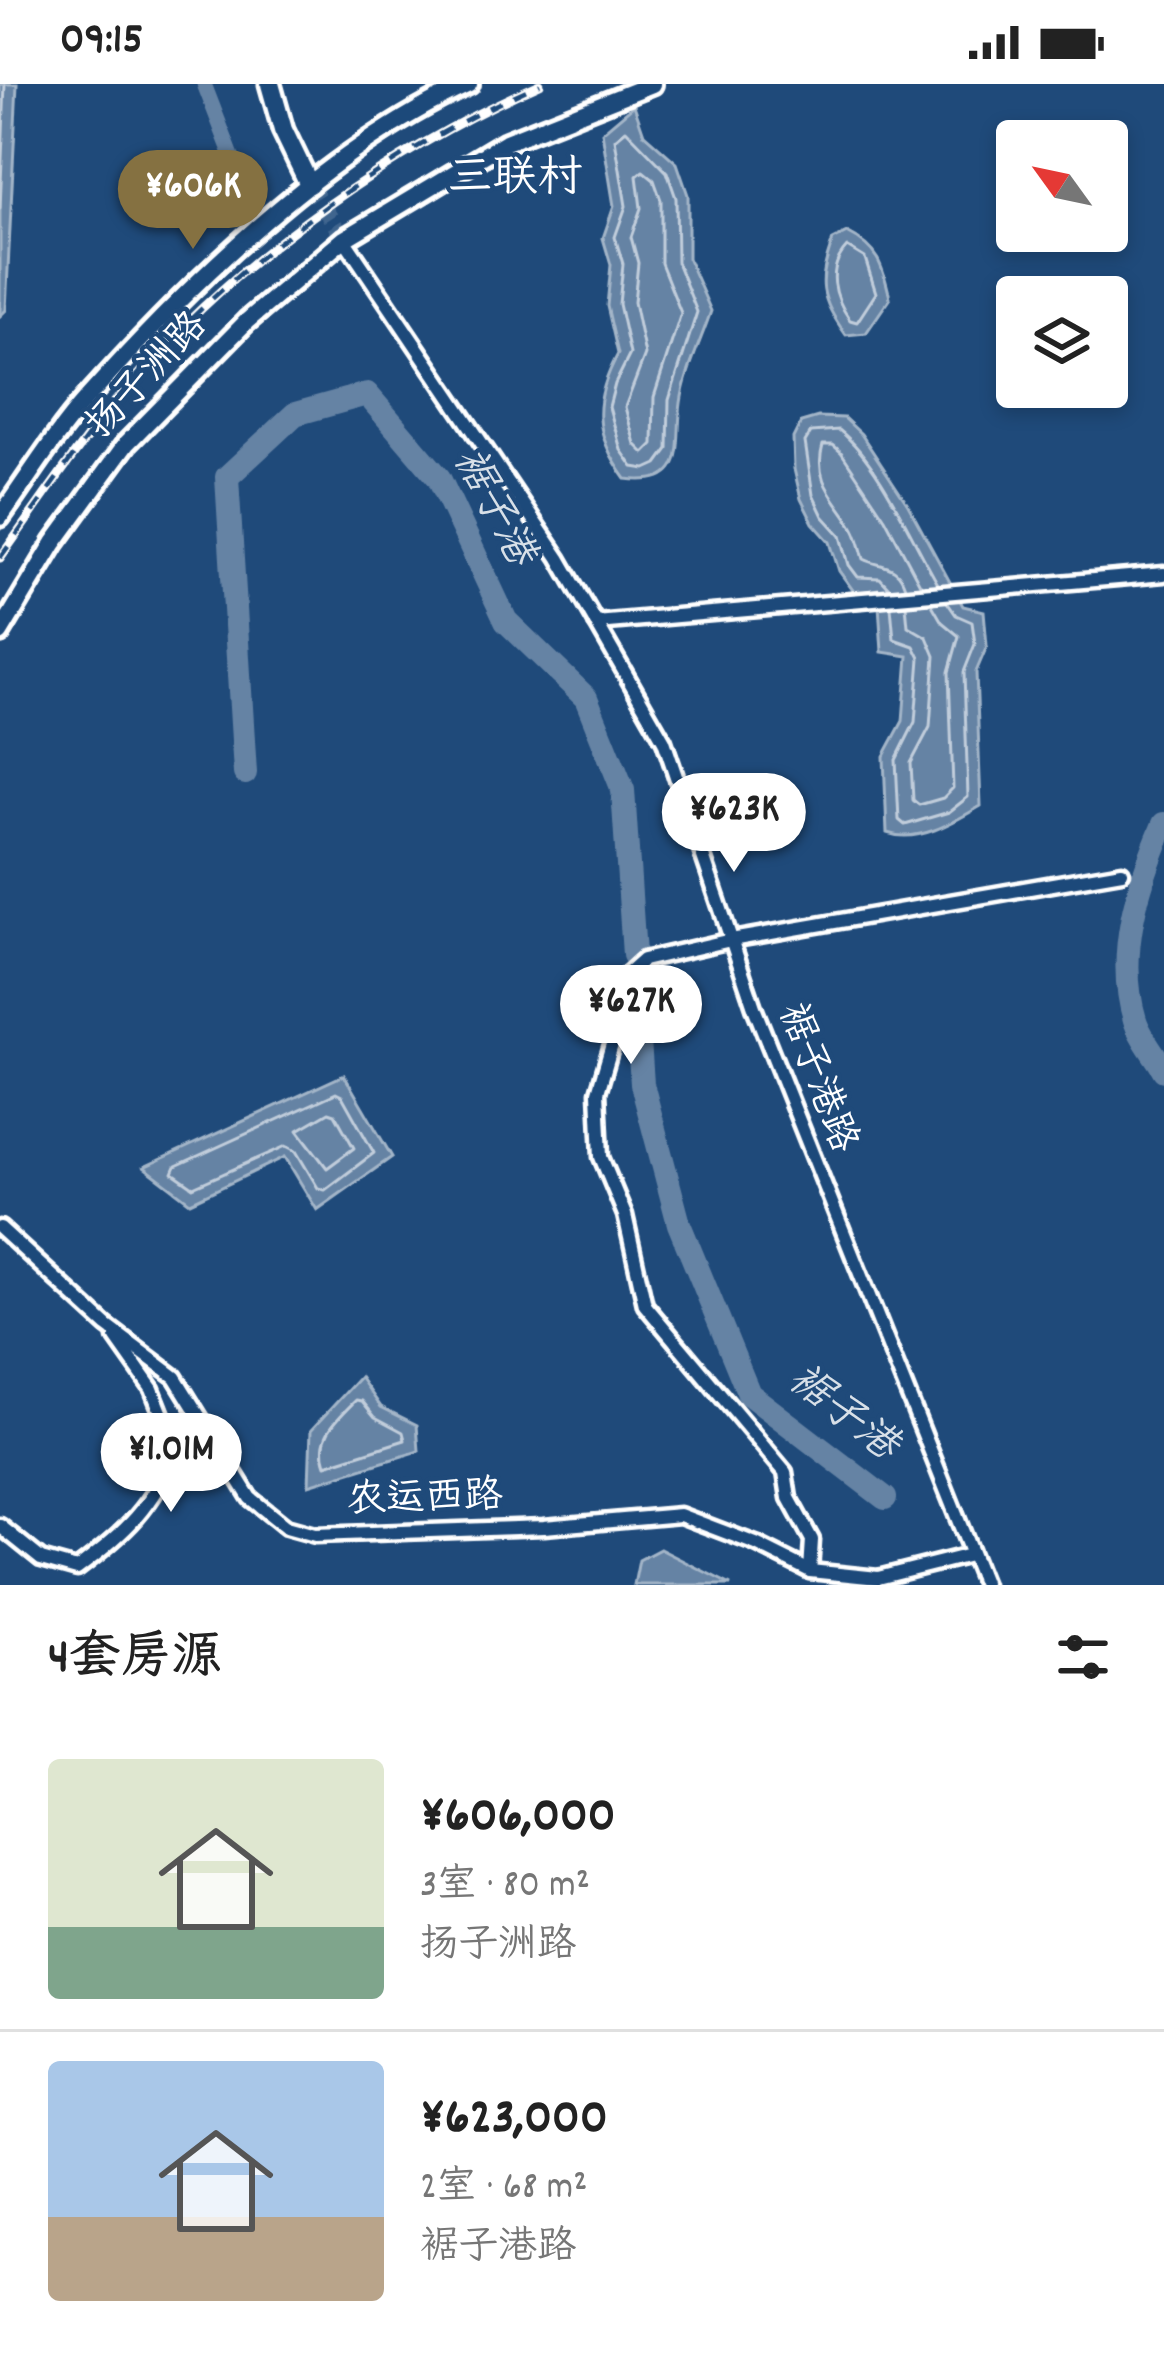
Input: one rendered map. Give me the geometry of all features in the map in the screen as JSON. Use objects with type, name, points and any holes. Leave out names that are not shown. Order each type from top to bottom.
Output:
[{"type":"main road","points":[[270,84],[283,130],[309,184]]},
{"type":"main road","name":"扬子洲路","points":[[0,517],[84,401],[193,287],[309,184],[430,101],[469,84]]},
{"type":"main road","name":"扬子洲路","points":[[0,632],[54,543],[126,444],[247,321],[344,239],[506,142],[652,84]]},
{"type":"street","name":"裾子港路","points":[[344,239],[559,558],[664,741],[763,1031],[984,1585]]},
{"type":"street","points":[[596,623],[1164,574]]},
{"type":"street","points":[[810,1571],[812,1540],[789,1498],[785,1472],[645,1305],[625,1215],[601,1157],[598,1092],[621,1014],[623,978],[643,960],[731,940],[1122,872]]},
{"type":"street","name":"农运西路","points":[[0,1228],[107,1326],[175,1377],[250,1498],[286,1527],[315,1535],[544,1527],[680,1515],[810,1571],[878,1578],[970,1555]]},
{"type":"street","points":[[77,1569],[124,1533],[159,1491],[176,1450],[152,1389],[107,1326]]},
{"type":"street","points":[[0,1526],[40,1559],[77,1569]]},
{"type":"street","points":[[77,1569],[84,1585]]},
{"type":"water","points":[[0,84],[17,84],[6,310],[0,316]]},
{"type":"water","points":[[634,105],[644,134],[677,163],[688,195],[688,259],[711,311],[683,392],[675,460],[670,470],[646,480],[626,479],[607,447],[600,418],[604,387],[618,354],[607,306],[611,265],[603,238],[614,206],[602,132]]},
{"type":"water","points":[[847,233],[878,259],[890,298],[866,333],[846,335],[826,300],[823,279],[833,240]]},
{"type":"water","points":[[844,418],[861,434],[908,505],[963,606],[984,611],[987,646],[976,672],[981,806],[923,834],[887,833],[884,756],[903,721],[908,656],[882,652],[878,589],[855,593],[839,571],[830,542],[801,499],[793,438],[801,422]]},
{"type":"water","points":[[344,1075],[392,1157],[317,1210],[285,1157],[190,1202],[144,1167]]},
{"type":"water","points":[[360,1377],[381,1407],[417,1425],[419,1451],[309,1485],[311,1430]]},
{"type":"water","points":[[660,1549],[731,1585],[634,1585],[639,1560]]},
{"type":"waterway","points":[[204,84],[237,169]]},
{"type":"waterway","name":"裾子港","points":[[245,773],[227,477],[295,414],[367,394],[439,478],[506,621],[586,698],[623,790],[634,955]]},
{"type":"waterway","points":[[1164,824],[1138,895],[1127,970],[1137,1026],[1164,1070]]},
{"type":"waterway","name":"裾子港","points":[[635,981],[642,1084],[679,1224],[749,1394],[885,1498]]},
{"type":"tunnel","points":[[309,184],[344,239]]},
{"type":"railway","points":[[0,558],[124,391],[229,284],[379,171],[486,109],[540,84]]},
{"type":"district","name":"三联村","points":[[515,181]]}]
